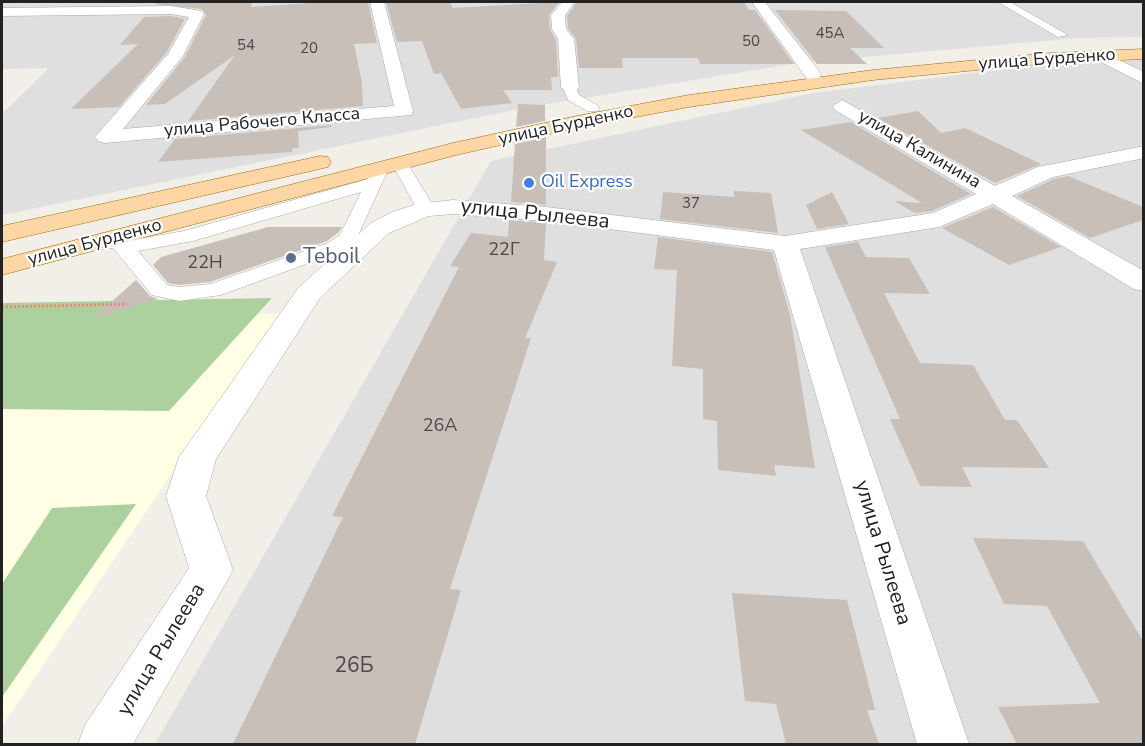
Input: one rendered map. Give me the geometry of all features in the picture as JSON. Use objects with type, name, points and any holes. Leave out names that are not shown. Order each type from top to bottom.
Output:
[{"type":"main road","name":"улица Бурденко","points":[[2,234],[257,176],[592,108],[813,75],[1029,52],[1143,47]]},
{"type":"main road","name":"улица Бурденко","points":[[2,267],[566,125],[689,101],[873,75],[1143,54]]},
{"type":"street","name":"улица Рабочего Класса","points":[[2,12],[171,10],[197,14],[175,56],[105,137],[404,111],[376,2]]},
{"type":"street","points":[[568,2],[558,15],[559,29],[566,39],[570,88]]},
{"type":"street","points":[[759,2],[813,75]]},
{"type":"street","points":[[1101,56],[1143,79]]},
{"type":"street","name":"улица Калинина","points":[[842,106],[1143,283]]},
{"type":"street","points":[[786,244],[939,220],[1046,172],[1143,152]]},
{"type":"street","points":[[1118,156],[1143,167]]},
{"type":"street","name":"улица Рылеева","points":[[104,744],[211,570],[186,496],[198,457],[309,293],[380,228],[400,217],[426,209],[453,207],[546,214],[786,244],[943,744]]},
{"type":"lane","points":[[1003,2],[1062,35]]},
{"type":"lane","points":[[570,88],[573,97],[592,108]]},
{"type":"lane","points":[[386,171],[426,209]]},
{"type":"lane","points":[[118,241],[160,290],[180,294],[213,290],[335,247],[348,238],[386,171]]},
{"type":"lane","points":[[71,248],[118,241],[131,246],[186,237],[386,171]]},
{"type":"shaded area","points":[[2,2],[1143,2],[1143,37],[1077,38],[798,63],[529,107],[2,215],[2,114],[49,68],[2,69]]},
{"type":"shaded area","points":[[1143,59],[1143,744],[155,744],[491,161],[813,93],[1022,67]]},
{"type":"shaded area","points":[[279,314],[2,726],[2,317]]},
{"type":"green space","points":[[272,298],[169,411],[2,409],[2,303]]},
{"type":"green space","points":[[136,504],[2,697],[2,584],[52,508]]},
{"type":"building","points":[[157,2],[252,2],[251,7],[324,2],[368,2],[377,43],[354,44],[362,83],[363,106],[188,121],[235,55],[165,104],[146,105],[185,57],[206,15],[202,9],[155,4]]},
{"type":"building","points":[[386,2],[450,2],[453,8],[559,2],[549,15],[550,29],[556,40],[558,77],[551,77],[552,90],[503,90],[512,103],[461,109],[441,73],[434,74],[422,41],[397,42]]},
{"type":"building","points":[[577,2],[744,2],[749,10],[755,10],[794,64],[700,64],[698,58],[622,58],[623,68],[579,68],[576,39],[568,28],[567,16]]},
{"type":"building","points":[[775,10],[846,11],[884,48],[850,48],[867,64],[817,64]]},
{"type":"building","points":[[171,16],[185,19],[166,53],[119,107],[71,109],[138,44],[120,45],[144,17]]},
{"type":"building","points":[[518,104],[545,105],[545,121],[516,127]]},
{"type":"building","points":[[918,111],[941,133],[965,128],[1041,164],[995,183],[878,118]]},
{"type":"building","points":[[851,122],[971,194],[932,211],[915,213],[894,201],[922,203],[801,130]]},
{"type":"building","points":[[332,125],[298,131],[299,148],[293,148],[292,152],[158,162],[175,139]]},
{"type":"building","points":[[546,137],[546,205],[511,202],[515,144]]},
{"type":"building","points":[[1068,176],[1143,207],[1143,220],[1090,238],[1017,196],[1054,179]]},
{"type":"building","points":[[734,191],[771,193],[778,233],[660,219],[663,192],[734,197]]},
{"type":"building","points":[[832,192],[849,224],[817,229],[806,205]]},
{"type":"building","points":[[993,207],[1061,247],[1009,265],[942,228]]},
{"type":"building","points":[[509,220],[546,223],[544,260],[557,262],[525,338],[531,338],[450,589],[461,590],[415,744],[233,744],[343,517],[332,516],[459,267],[450,266],[471,233],[508,237]]},
{"type":"building","points":[[268,227],[342,227],[327,241],[210,282],[179,285],[168,283],[153,265],[161,257]]},
{"type":"building","points":[[658,237],[772,252],[790,315],[815,468],[774,465],[776,476],[718,470],[717,421],[703,419],[703,369],[672,366],[677,270],[654,269]]},
{"type":"building","points":[[858,242],[866,257],[909,258],[930,294],[884,293],[920,363],[973,365],[1005,420],[1017,420],[1049,468],[962,467],[972,487],[920,486],[890,419],[900,419],[825,247]]},
{"type":"building","points":[[136,280],[150,296],[158,299],[93,318]]},
{"type":"building","points":[[973,538],[1083,541],[1143,641],[1143,744],[1017,744],[998,707],[1100,703],[1047,606],[1004,604]]},
{"type":"building","points":[[732,593],[847,600],[875,710],[867,710],[879,744],[786,744],[776,704],[745,701]]},
{"type":"place","name":"Oil Express","points":[[529,183]]},
{"type":"place","name":"Teboil","points":[[291,258]]}]
